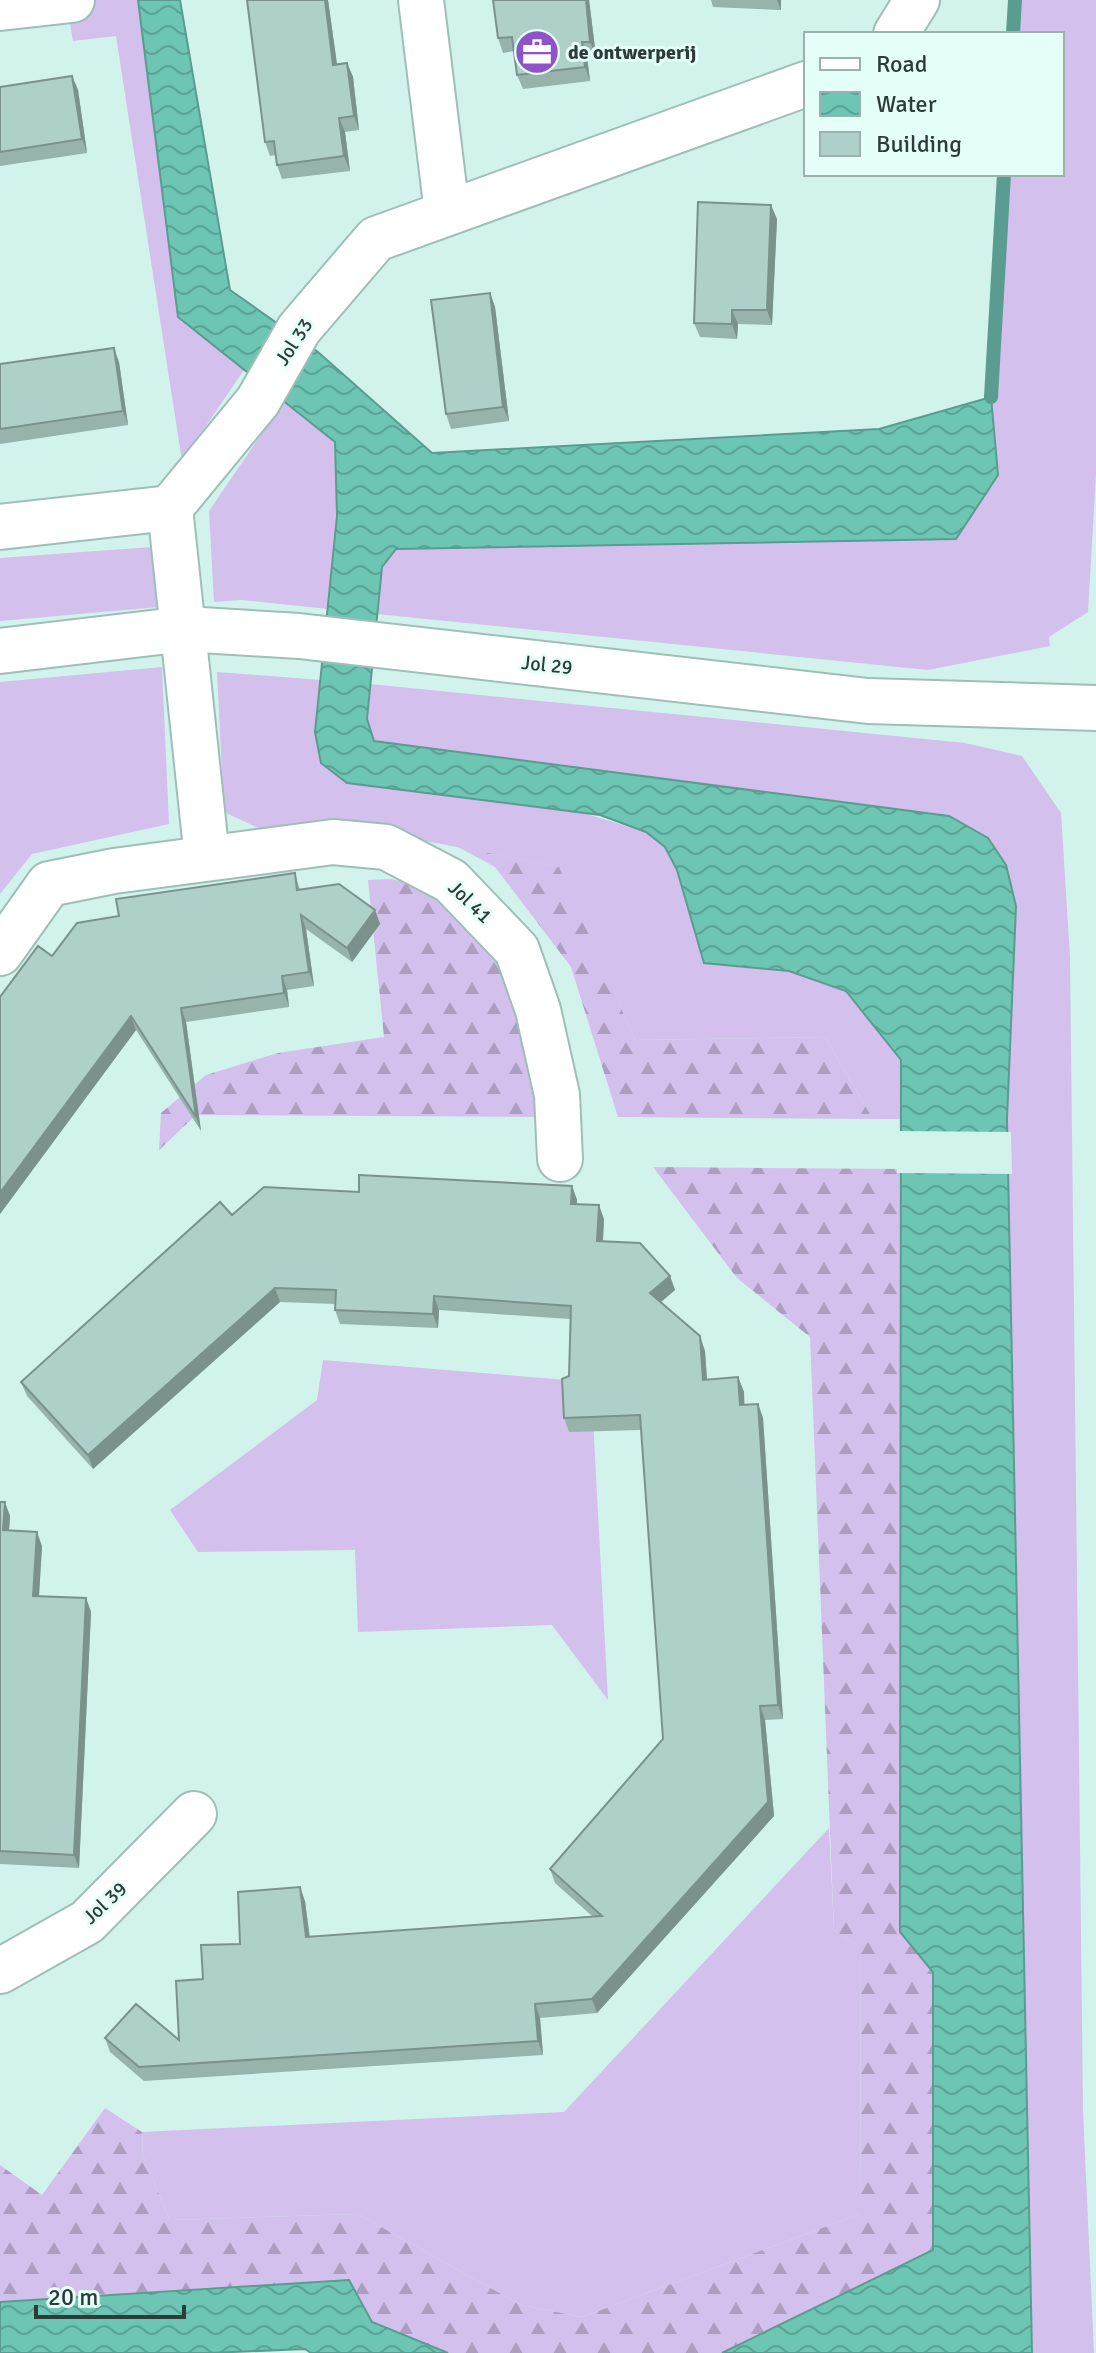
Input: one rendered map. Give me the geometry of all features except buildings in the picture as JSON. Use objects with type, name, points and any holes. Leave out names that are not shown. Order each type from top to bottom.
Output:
[{"type":"street","points":[[0,8],[72,0]]},
{"type":"street","points":[[421,0],[447,212]]},
{"type":"street","points":[[897,32],[917,0]]},
{"type":"street","name":"Jol 33","points":[[170,508],[258,401],[299,329],[376,239],[804,85]]},
{"type":"street","points":[[0,527],[170,508],[207,858]]},
{"type":"street","name":"Jol 29","points":[[0,651],[185,629],[299,636],[868,701],[1096,708]]},
{"type":"street","name":"Jol 41","points":[[0,953],[49,884],[207,858],[333,842],[386,847],[451,881],[517,950],[538,1010],[557,1095],[560,1159]]},
{"type":"street","name":"Jol 39","points":[[0,1971],[87,1922],[194,1814]]},
{"type":"green space","points":[[66,0],[138,0],[178,317],[244,370],[182,461],[116,36],[73,41]]},
{"type":"green space","points":[[1015,0],[1096,0],[1096,474],[1088,612],[1049,637],[1050,646],[928,670],[377,614],[382,567],[396,549],[998,475],[991,397],[1004,176],[1064,176],[1064,32],[1013,32]]},
{"type":"green space","points":[[284,401],[335,442],[337,516],[328,609],[241,600],[214,602],[209,511]]},
{"type":"green space","points":[[152,547],[159,607],[0,621],[0,558]]},
{"type":"green space","points":[[162,667],[169,824],[32,854],[0,894],[0,682]]},
{"type":"green space","points":[[217,672],[321,680],[315,732],[646,832],[665,847],[677,870],[704,963],[789,971],[846,991],[901,1060],[901,1119],[873,1119],[825,1037],[635,1040],[558,867],[390,834],[267,832],[224,812]]},
{"type":"green space","points":[[370,684],[965,743],[1022,756],[1061,813],[1070,957],[1083,2111],[1094,2353],[1032,2353],[1007,1119],[1016,906],[373,741],[367,719]]},
{"type":"green space","points":[[458,847],[559,867],[635,1040],[825,1037],[873,1119],[618,1117],[571,967],[495,867]]},
{"type":"green space","points":[[392,879],[456,897],[517,990],[547,1117],[196,1115],[159,1150],[161,1113],[206,1075],[278,1053],[384,1037],[368,880]]},
{"type":"green space","points":[[653,1167],[901,1169],[900,1932],[933,1972],[933,2250],[722,2353],[448,2353],[372,2322],[348,2280],[0,2302],[0,2165],[42,2195],[105,2108],[142,2132],[143,2156],[170,2220],[358,2214],[521,2305],[582,2317],[860,2214],[861,1948],[834,1930],[810,1337],[737,1278]]},
{"type":"green space","points":[[323,1360],[591,1382],[608,1700],[552,1625],[358,1632],[355,1550],[198,1552],[170,1510],[317,1400]]},
{"type":"green space","points":[[829,1828],[834,1930],[861,1948],[860,2214],[582,2317],[521,2305],[358,2214],[170,2220],[143,2156],[142,2132],[564,2112]]},
{"type":"water","points":[[138,0],[180,0],[230,290],[318,352],[432,453],[879,429],[991,397],[998,475],[956,539],[396,549],[382,567],[367,719],[374,741],[949,816],[988,838],[1006,865],[1016,906],[1007,1119],[1032,2353],[722,2353],[933,2250],[933,1972],[900,1932],[901,1060],[846,991],[789,971],[704,963],[677,870],[665,847],[646,832],[600,815],[347,783],[321,763],[315,732],[337,516],[335,442],[178,317]]},
{"type":"water","points":[[349,2280],[372,2322],[448,2353],[311,2353],[305,2349],[209,2353],[0,2353],[0,2302]]},
{"type":"pier","points":[[897,1131],[1011,1132],[1012,1174],[897,1173]]},
{"type":"waterway","points":[[1013,32],[1015,0]]},
{"type":"waterway","points":[[991,397],[1004,176]]},
{"type":"place","name":"de ontwerperij","points":[[537,52]]}]
